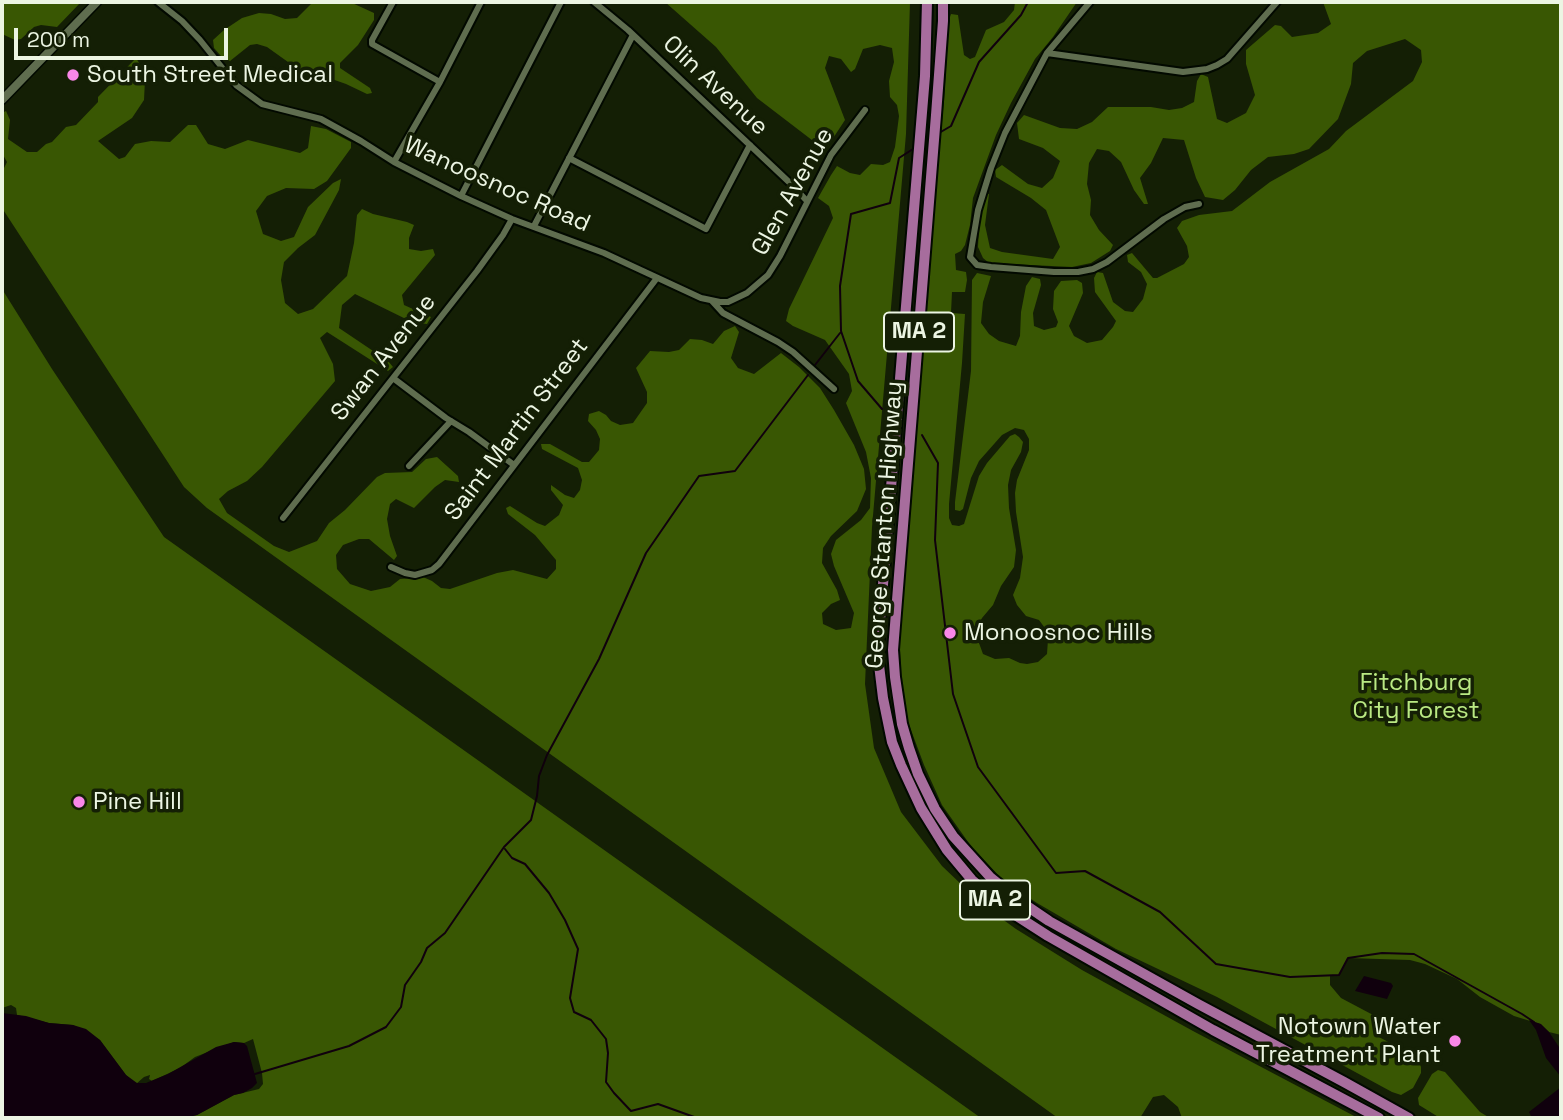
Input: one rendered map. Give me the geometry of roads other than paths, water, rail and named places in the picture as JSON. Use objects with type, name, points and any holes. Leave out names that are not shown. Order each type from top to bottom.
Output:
[{"type":"highway","name":"George Stanton Highway","points":[[927,2],[927,52],[879,633],[879,665],[895,750],[913,794],[947,850],[972,880],[1006,909],[1048,936],[1213,1030],[1379,1118]]},
{"type":"highway","name":"George Stanton Highway","points":[[943,2],[893,650],[904,731],[912,757],[925,788],[946,825],[970,856],[997,884],[1021,902],[1198,1004],[1409,1118]]},
{"type":"main road","points":[[2,100],[97,2]]},
{"type":"street","name":"Wanoosnoc Road","points":[[158,2],[182,20],[236,85],[262,104],[321,119],[394,162],[461,196],[512,219],[604,253],[701,298],[712,300],[723,313],[793,352],[834,389]]},
{"type":"street","points":[[393,2],[372,44],[440,82]]},
{"type":"street","points":[[394,162],[440,82],[481,2]]},
{"type":"street","points":[[461,196],[561,2]]},
{"type":"street","name":"Olin Avenue","points":[[594,2],[633,35],[807,201]]},
{"type":"street","points":[[1090,2],[1046,53],[1005,133],[991,168],[975,223],[970,257],[977,265],[991,267],[1054,272],[1093,269],[1107,262],[1164,219],[1185,207],[1199,204]]},
{"type":"street","points":[[1046,53],[1183,72],[1207,69],[1227,59],[1277,2]]},
{"type":"street","points":[[534,226],[633,35]]},
{"type":"street","name":"Glen Avenue","points":[[712,300],[724,302],[739,297],[765,279],[775,266],[831,155],[864,110]]},
{"type":"street","points":[[569,158],[706,229],[750,145]]},
{"type":"street","name":"Swan Avenue","points":[[283,518],[477,271],[512,219]]},
{"type":"street","name":"Saint Martin Street","points":[[391,567],[415,575],[432,570],[439,564],[657,278]]},
{"type":"street","points":[[393,378],[514,465]]},
{"type":"street","points":[[409,466],[451,421]]},
{"type":"waterway","points":[[939,133],[951,126],[979,62],[1021,15],[1028,2]]},
{"type":"waterway","points":[[882,409],[858,381],[841,331],[840,286],[851,214],[890,203],[899,158],[913,149]]},
{"type":"waterway","points":[[815,365],[840,333]]},
{"type":"waterway","points":[[255,1074],[349,1046],[386,1027],[401,1007],[405,985],[427,948],[445,933],[504,847],[531,820],[539,776],[547,755],[599,659],[646,553],[699,476],[735,471],[808,375]]},
{"type":"waterway","points":[[922,435],[938,463],[935,540],[953,694],[978,767],[1056,873],[1085,871],[1160,912],[1216,964],[1290,977],[1339,975],[1348,958],[1382,953],[1414,954],[1534,1022]]},
{"type":"waterway","points":[[505,849],[512,858],[525,864],[549,893],[578,949],[570,998],[574,1012],[591,1020],[606,1039],[606,1082],[631,1111],[658,1104],[697,1118]]},
{"type":"place","name":"South Street Medical","points":[[73,75]]},
{"type":"place","name":"Monoosnoc Hills","points":[[950,633]]},
{"type":"place","name":"Pine Hill","points":[[79,802]]},
{"type":"place","name":"Notown Water Treatment Plant","points":[[1455,1041]]},
{"type":"park label","name":"Fitchburg City Forest","points":[[1416,697]]}]
